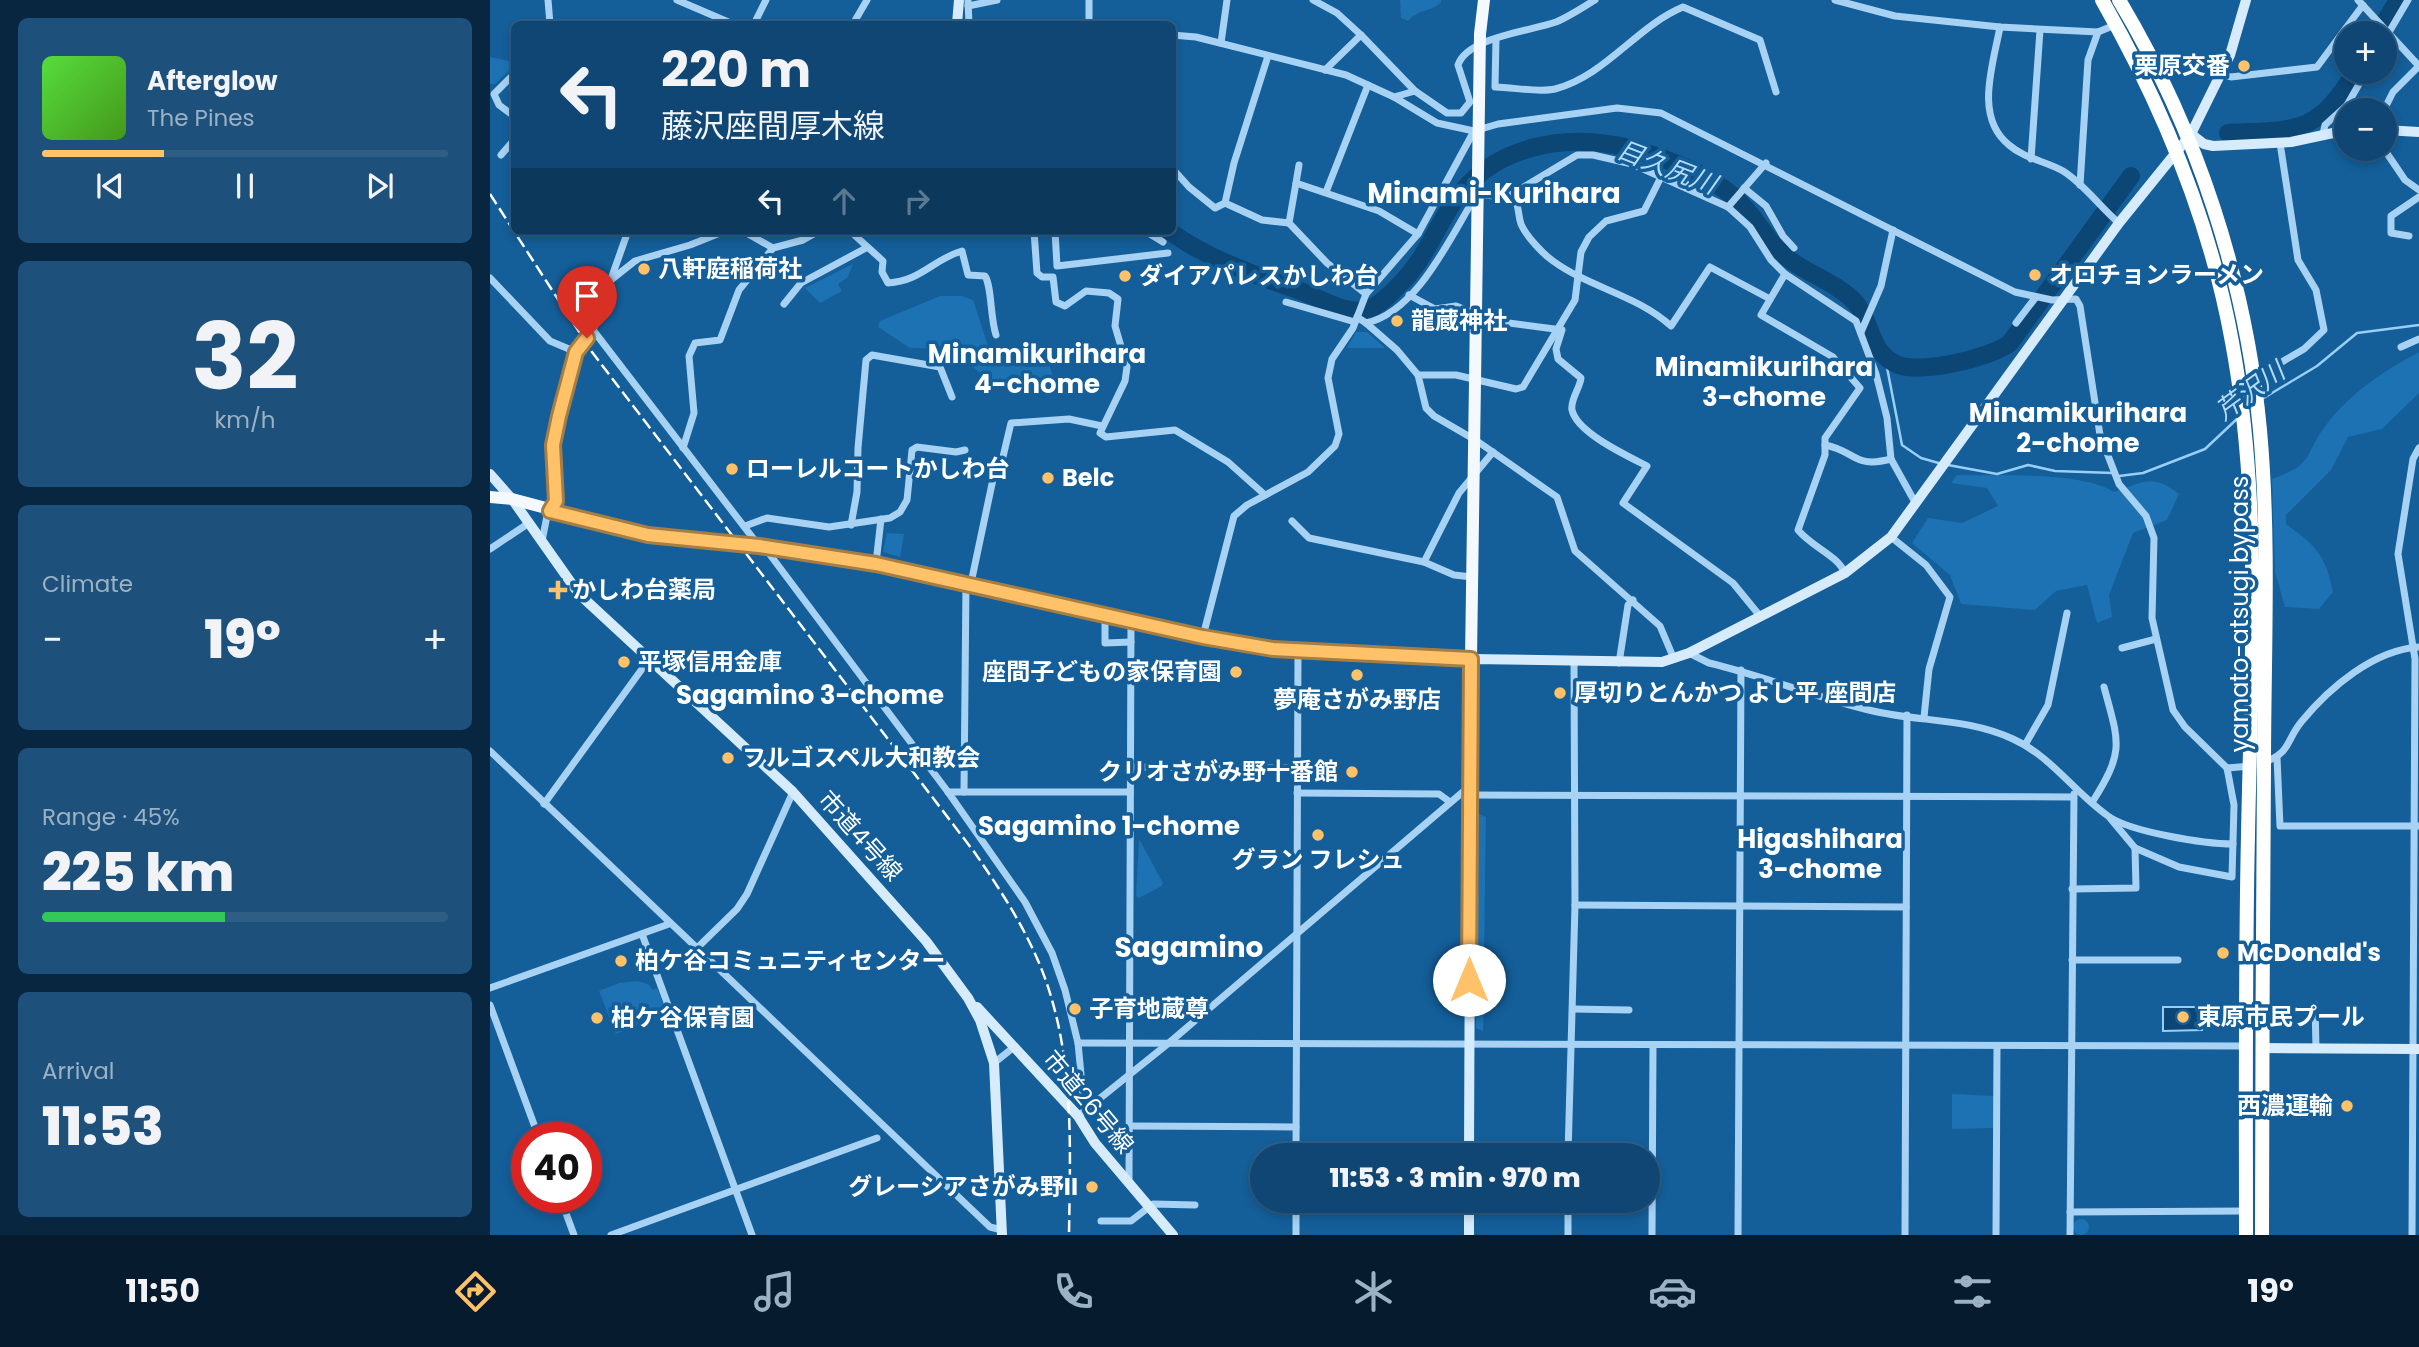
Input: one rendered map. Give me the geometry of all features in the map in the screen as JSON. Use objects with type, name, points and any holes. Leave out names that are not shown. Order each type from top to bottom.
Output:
[{"type":"highway","points":[[2102,0],[2118,28]]},
{"type":"highway","name":"yamato-atsugi bypass","points":[[2119,0],[2168,91],[2192,148],[2232,276],[2245,327],[2256,395],[2263,469],[2258,549],[2263,762],[2262,1235]]},
{"type":"highway","name":"yamato-atsugi bypass","points":[[2118,28],[2149,88],[2183,165],[2219,280],[2242,409],[2258,549]]},
{"type":"highway","name":"yamato-atsugi bypass","points":[[2246,1235],[2245,1046],[2263,762]]},
{"type":"main road","points":[[490,497],[512,499],[648,535],[762,546],[876,564],[1203,637],[1298,652],[1471,659],[1480,34],[1484,0]]},
{"type":"street","points":[[548,0],[550,21]]},
{"type":"street","points":[[677,0],[726,21]]},
{"type":"street","points":[[756,21],[766,0]]},
{"type":"street","points":[[855,21],[867,0]]},
{"type":"street","points":[[965,2],[997,0]]},
{"type":"street","points":[[1089,0],[1089,21]]},
{"type":"street","points":[[1221,43],[1227,0]]},
{"type":"street","points":[[1313,0],[1337,13],[1415,92],[1428,97],[1447,113],[1461,113],[1467,108],[1469,97],[1457,72],[1460,57],[1467,50],[1561,20],[1595,0]]},
{"type":"street","points":[[1835,0],[1895,16],[2000,27],[2098,32],[2118,28]]},
{"type":"street","points":[[1469,1143],[1471,659],[1651,664],[1674,659],[1845,573],[1891,537],[1917,505],[2115,220],[2191,134],[2221,74],[2246,0]]},
{"type":"street","points":[[2395,21],[2408,0]]},
{"type":"street","points":[[958,21],[965,2]]},
{"type":"street","points":[[965,2],[968,21]]},
{"type":"street","points":[[2221,74],[2231,77],[2318,67],[2361,2],[2377,21]]},
{"type":"street","points":[[1496,39],[1495,87],[1553,89],[1602,64],[1662,16],[1683,7],[1760,40],[1776,92]]},
{"type":"street","points":[[2000,27],[1989,89],[1989,115],[1996,131],[2009,145],[2031,159],[2061,170],[2115,220]]},
{"type":"street","points":[[2031,159],[2040,30]]},
{"type":"street","points":[[2080,186],[2088,60],[2098,32]]},
{"type":"street","points":[[1325,70],[1361,35]]},
{"type":"street","points":[[1176,36],[1221,43],[1325,70],[1394,97],[1437,123],[1474,131],[1546,117],[1631,108],[1679,119],[1957,265],[2015,292],[2058,300],[2076,299],[2080,306],[2100,435],[2119,484],[2146,516],[2154,538],[2151,598],[2156,639],[2173,710],[2185,727],[2227,768],[2234,805],[2232,877],[2179,867],[2136,848],[2093,801],[2025,745],[1974,725],[1845,704],[1741,670],[1709,663],[1689,653]]},
{"type":"street","points":[[2390,98],[2419,66],[2397,45]]},
{"type":"street","points":[[1225,203],[1234,163],[1268,56]]},
{"type":"street","points":[[511,77],[494,94],[499,105],[511,114]]},
{"type":"street","points":[[2323,134],[2325,125],[2347,105],[2359,84]]},
{"type":"street","points":[[1326,192],[1368,85]]},
{"type":"street","points":[[1394,97],[1415,92]]},
{"type":"street","points":[[1415,110],[1428,97]]},
{"type":"street","points":[[1203,637],[1234,516],[1265,495],[1308,472],[1335,446],[1339,428],[1329,369],[1356,321],[1365,297],[1418,234],[1474,131]]},
{"type":"street","points":[[2397,131],[2419,132]]},
{"type":"street","points":[[2191,134],[2204,144],[2213,146],[2280,143],[2334,132]]},
{"type":"street","points":[[501,155],[511,143]]},
{"type":"street","points":[[2258,376],[2304,349],[2324,330],[2316,290],[2298,260],[2280,143]]},
{"type":"street","points":[[1366,323],[1388,315],[1409,295],[1438,260],[1477,194],[1512,194],[1577,155],[1620,160],[1729,206],[1750,227],[1770,260],[1785,274],[1853,317],[1862,330],[1884,407],[1891,459],[1917,505]]},
{"type":"street","points":[[2392,161],[2405,180],[2419,190]]},
{"type":"street","points":[[1729,206],[1766,163]]},
{"type":"street","points":[[1289,223],[1299,166]]},
{"type":"street","points":[[1176,172],[1215,208],[1225,203]]},
{"type":"street","points":[[1418,375],[1456,375],[1520,389],[1526,384],[1543,350],[1575,300],[1584,244],[1594,230],[1606,221],[1644,211],[1661,177]]},
{"type":"street","points":[[1296,183],[1379,211],[1418,234]]},
{"type":"street","points":[[1744,189],[1766,206],[1783,236],[1794,248]]},
{"type":"street","points":[[1512,194],[1520,205],[1522,225],[1553,262],[1654,310],[1671,326],[1710,267],[1770,299]]},
{"type":"street","points":[[2409,236],[2392,233],[2391,216],[2419,197]]},
{"type":"street","points":[[1225,203],[1262,220],[1289,223],[1321,258],[1365,297]]},
{"type":"street","points":[[1862,330],[1884,277],[1893,230]]},
{"type":"street","points":[[542,542],[550,511],[556,501],[553,445],[576,352],[593,330],[626,235]]},
{"type":"street","points":[[609,281],[635,261],[690,246],[716,235]]},
{"type":"street","points":[[750,235],[773,248]]},
{"type":"street","points":[[683,448],[694,412],[689,356],[695,343],[720,340],[739,290],[773,248],[812,235]]},
{"type":"street","points":[[854,235],[883,261],[882,272],[888,283],[906,282],[920,276],[943,257],[962,251],[968,275],[985,276],[990,284],[989,306],[996,335]]},
{"type":"street","points":[[1034,235],[1037,273],[1042,277],[1053,277],[1056,302],[1065,306],[1086,291],[1109,293],[1118,299],[1115,326],[1127,367],[1125,381],[1100,433],[1105,437],[1175,430],[1228,462],[1265,495]]},
{"type":"street","points":[[1055,235],[1057,266],[1168,253]]},
{"type":"street","points":[[1152,235],[1163,242]]},
{"type":"street","points":[[784,304],[801,283],[866,248]]},
{"type":"street","points":[[1785,274],[1761,315],[1833,357],[1860,388],[1825,438],[1825,455],[1798,530],[1810,544],[1840,563],[1845,573]]},
{"type":"street","points":[[490,278],[550,341],[576,352]]},
{"type":"street","points":[[1409,295],[1435,309],[1457,306],[1493,321],[1559,328]]},
{"type":"street","points":[[2016,323],[2037,297]]},
{"type":"street","points":[[1286,303],[1366,323],[1397,350],[1418,375],[1426,408],[1434,416],[1493,452],[1556,497],[1575,551],[1660,626],[1674,659]]},
{"type":"street","points":[[1559,328],[1562,330],[1556,349],[1558,359],[1581,378],[1572,403],[1573,414],[1591,434],[1647,466],[1623,503],[1733,583],[1760,616]]},
{"type":"street","points":[[593,330],[634,378],[683,448],[762,546],[1011,878],[1039,927],[1065,990],[1078,1043],[1083,1095],[1092,1105]]},
{"type":"street","points":[[2400,347],[2419,339]]},
{"type":"street","points":[[851,525],[857,492],[866,360],[872,355],[940,367],[952,397]]},
{"type":"street","points":[[964,792],[968,583],[996,465],[1002,460],[1011,423],[1069,419],[1102,426]]},
{"type":"street","points":[[1825,446],[1839,448],[1861,463],[1891,459]]},
{"type":"street","points":[[745,526],[767,518],[829,527],[890,518],[904,507],[912,450],[917,447],[956,452],[965,450]]},
{"type":"street","points":[[2412,1235],[2415,1213],[2416,647],[2398,554],[2413,459],[2419,448]]},
{"type":"street","points":[[1424,562],[1459,493],[1493,452]]},
{"type":"street","name":"市道4号線","points":[[490,474],[512,499],[579,594],[793,792],[926,941],[968,998],[980,1020],[994,1063],[1002,1232]]},
{"type":"street","points":[[876,564],[881,519]]},
{"type":"street","points":[[1292,521],[1309,538],[1424,562],[1454,575],[1472,577]]},
{"type":"street","points":[[490,549],[528,523]]},
{"type":"street","points":[[1891,537],[1926,565],[1950,597],[1929,669],[1924,717]]},
{"type":"street","points":[[1619,663],[1628,605],[1633,600]]},
{"type":"street","points":[[2025,745],[2048,705],[2067,613]]},
{"type":"street","points":[[1105,615],[1105,643],[1131,642]]},
{"type":"street","points":[[1129,1183],[1131,621]]},
{"type":"street","points":[[2122,648],[2156,639]]},
{"type":"street","points":[[2227,768],[2263,762],[2289,745],[2300,723],[2348,679],[2381,656],[2416,647]]},
{"type":"street","points":[[1296,1143],[1298,652]]},
{"type":"street","points":[[544,804],[650,658]]},
{"type":"street","points":[[1568,1143],[1575,905],[1574,662]]},
{"type":"street","points":[[1738,1235],[1741,670]]},
{"type":"street","points":[[2093,801],[2109,775],[2118,749],[2104,687]]},
{"type":"street","points":[[1905,1235],[1907,715]]},
{"type":"street","points":[[490,751],[990,1227],[1002,1232]]},
{"type":"street","points":[[2263,762],[2280,826],[2417,827]]},
{"type":"street","points":[[1130,767],[1297,768]]},
{"type":"street","points":[[2070,1235],[2073,797],[2078,788]]},
{"type":"street","points":[[1078,1116],[1171,1042],[1450,802],[1471,789],[1574,796],[2073,797]]},
{"type":"street","points":[[696,950],[737,909],[747,894],[793,792]]},
{"type":"street","points":[[948,792],[1130,792]]},
{"type":"street","points":[[1297,793],[1439,794],[1450,802]]},
{"type":"street","points":[[2109,817],[2198,841],[2233,844]]},
{"type":"street","points":[[2072,889],[2136,888],[2136,848]]},
{"type":"street","points":[[1575,905],[1906,907]]},
{"type":"street","points":[[490,988],[669,924]]},
{"type":"street","points":[[642,934],[752,1235]]},
{"type":"street","points":[[2072,960],[2178,960]]},
{"type":"street","name":"市道26号線","points":[[968,998],[1078,1116],[1095,1143],[1173,1235]]},
{"type":"street","points":[[490,1005],[533,1122]]},
{"type":"street","points":[[2315,1005],[2316,1048]]},
{"type":"street","points":[[1573,1009],[1629,1010]]},
{"type":"street","points":[[1078,1043],[2245,1046]]},
{"type":"street","points":[[1650,1143],[1653,1045]]},
{"type":"street","points":[[1996,1235],[1997,1046]]},
{"type":"street","points":[[994,1063],[1014,1047]]},
{"type":"street","points":[[2262,1048],[2416,1048]]},
{"type":"street","points":[[1129,1126],[1296,1127]]},
{"type":"street","points":[[611,1235],[877,1138]]},
{"type":"street","points":[[1101,1221],[1131,1221],[1153,1204],[1195,1205]]},
{"type":"street","points":[[2070,1212],[2246,1211]]},
{"type":"street","points":[[566,1213],[574,1235]]},
{"type":"street","points":[[1296,1213],[1296,1235]]},
{"type":"street","points":[[1469,1213],[1469,1235]]},
{"type":"street","points":[[1568,1213],[1568,1235]]},
{"type":"street","points":[[1651,1213],[1652,1235]]},
{"type":"shaded area","points":[[1400,0],[1441,2],[1408,21],[1401,18]]},
{"type":"shaded area","points":[[490,57],[511,61],[511,69],[495,84],[490,84]]},
{"type":"shaded area","points":[[853,264],[848,277],[838,284],[842,291],[820,303],[805,288]]},
{"type":"shaded area","points":[[940,296],[962,296],[973,300],[990,352],[1022,359],[1026,367],[1050,366],[1054,383],[1036,391],[989,380],[950,349],[910,348],[878,327],[880,321]]},
{"type":"shaded area","points":[[1356,332],[1367,332],[1385,348],[1347,348]]},
{"type":"shaded area","points":[[2419,352],[2419,393],[2382,429],[2348,437],[2331,470],[2286,515],[2286,524],[2305,539],[2323,560],[2333,592],[2319,609],[2285,607],[2275,572],[2272,479],[2302,463],[2335,413],[2357,393],[2394,366]]},
{"type":"shaded area","points":[[1957,475],[2061,478],[2100,485],[2114,492],[2148,481],[2162,483],[2179,494],[2167,520],[2133,533],[2109,595],[2112,617],[2097,623],[2087,585],[2056,591],[2035,610],[1961,604],[1950,575],[1912,543],[1928,518],[1962,523],[1998,506],[1987,488],[1951,483]]},
{"type":"shaded area","points":[[887,533],[904,534],[900,557],[883,552]]},
{"type":"shaded area","points":[[1479,814],[1486,817],[1483,1031],[1476,1028]]},
{"type":"shaded area","points":[[1139,839],[1163,883],[1139,898],[1136,896]]},
{"type":"shaded area","points":[[638,981],[648,984],[653,990],[657,988],[667,1014],[616,1034],[599,991],[619,983]]},
{"type":"shaded area","points":[[2163,1007],[2202,1007],[2202,1030],[2163,1031]]},
{"type":"shaded area","points":[[1952,1094],[1994,1096],[1994,1128],[1952,1129]]},
{"type":"shaded area","points":[[2078,1219],[2084,1219],[2089,1227],[2087,1233],[2078,1235],[2073,1230],[2073,1224]]},
{"type":"waterway","name":"目久尻川","points":[[2385,21],[2398,0]]},
{"type":"waterway","name":"目久尻川","points":[[2228,133],[2271,131],[2303,125],[2329,108],[2347,84]]},
{"type":"waterway","name":"目久尻川","points":[[1175,235],[1234,266],[1335,306],[1360,311],[1382,301],[1409,274],[1453,203],[1470,183],[1489,167],[1510,156],[1558,143],[1608,144],[1663,158],[1721,187],[1744,207],[1785,256],[1841,290],[1855,302],[1875,343],[1886,357],[1894,363],[1919,367],[1953,364],[1987,354],[2010,343],[2131,176]]},
{"type":"waterway","name":"芹沢川","points":[[2262,399],[2317,366],[2357,333],[2419,325]]},
{"type":"waterway","name":"芹沢川","points":[[1885,357],[1902,445],[1921,458],[1942,464]]},
{"type":"waterway","name":"芹沢川","points":[[2119,476],[2143,473],[2205,449],[2238,418]]},
{"type":"waterway","name":"芹沢川","points":[[1948,465],[1997,474],[2028,465],[2055,471],[2113,473]]},
{"type":"railway","points":[[490,194],[511,227]]},
{"type":"railway","points":[[516,235],[592,352],[975,853],[1020,923],[1046,980],[1064,1058],[1069,1117],[1069,1235]]},
{"type":"place","name":"栗原交番","points":[[2244,66]]},
{"type":"place","name":"八軒庭稲荷社","points":[[644,269]]},
{"type":"place","name":"オロチョンラーメン","points":[[2035,275]]},
{"type":"place","name":"ダイアパレスかしわ台","points":[[1125,276]]},
{"type":"place","name":"龍蔵神社","points":[[1397,321]]},
{"type":"place","name":"ローレルコートかしわ台","points":[[732,469]]},
{"type":"place","name":"Belc","points":[[1048,478]]},
{"type":"place","name":"かしわ台薬局","points":[[558,590]]},
{"type":"place","name":"平塚信用金庫","points":[[624,662]]},
{"type":"place","name":"座間子どもの家保育園","points":[[1236,672]]},
{"type":"place","name":"夢庵さがみ野店","points":[[1357,675]]},
{"type":"place","name":"厚切りとんかつ よし平 座間店","points":[[1560,693]]},
{"type":"place","name":"フルゴスペル大和教会","points":[[728,758]]},
{"type":"place","name":"クリオさがみ野十番館","points":[[1352,772]]},
{"type":"place","name":"グラン フレシュ","points":[[1318,835]]},
{"type":"place","name":"McDonald's","points":[[2223,953]]},
{"type":"place","name":"柏ケ谷コミュニティセンター","points":[[621,961]]},
{"type":"place","name":"子育地蔵尊","points":[[1075,1009]]},
{"type":"place","name":"東原市民プール","points":[[2183,1017]]},
{"type":"place","name":"柏ケ谷保育園","points":[[597,1018]]},
{"type":"place","name":"西濃運輸","points":[[2347,1106]]},
{"type":"place","name":"グレーシアさがみ野II","points":[[1092,1187]]},
{"type":"district","name":"Minami-Kurihara","points":[[1494,193]]},
{"type":"district","name":"Minamikurihara 4-chome","points":[[1037,369]]},
{"type":"district","name":"Minamikurihara 3-chome","points":[[1764,382]]},
{"type":"district","name":"Minamikurihara 2-chome","points":[[2078,428]]},
{"type":"district","name":"Sagamino 3-chome","points":[[810,695]]},
{"type":"district","name":"Sagamino 1-chome","points":[[1109,826]]},
{"type":"district","name":"Higashihara 3-chome","points":[[1820,854]]},
{"type":"district","name":"Sagamino","points":[[1189,947]]},
{"type":"route","points":[[587,338],[576,352],[559,416],[553,445],[556,501],[550,511],[684,541],[759,546],[876,564],[1203,637],[1273,649],[1471,659],[1469,980]]}]
